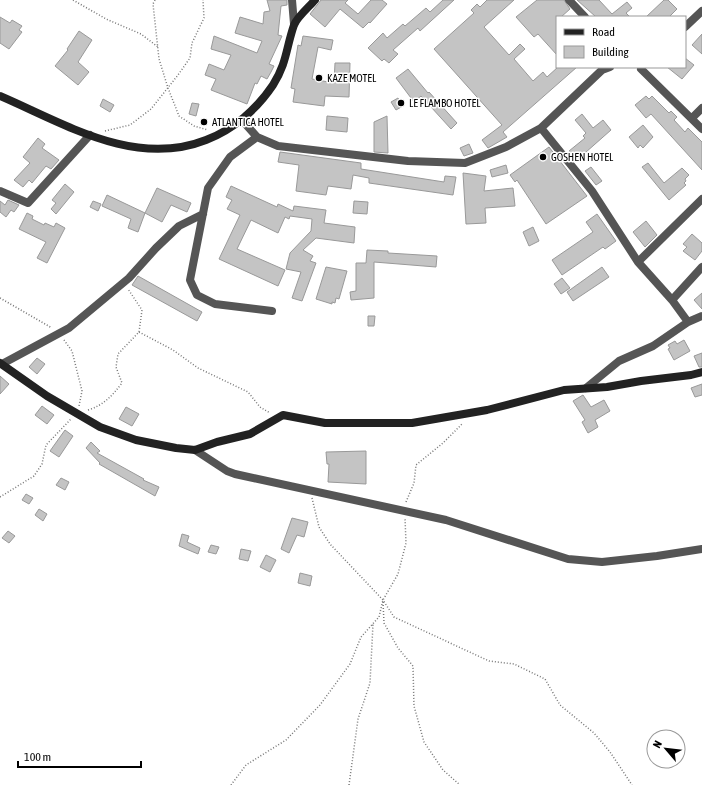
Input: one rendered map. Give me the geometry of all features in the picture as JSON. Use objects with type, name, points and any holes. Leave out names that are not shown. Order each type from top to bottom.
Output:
[{"type":"street","points":[[0,96],[90,135],[115,144],[154,150],[174,150],[196,144],[221,134],[242,120],[272,86],[281,70],[294,24],[292,0]]},
{"type":"street","points":[[294,24],[315,0]]},
{"type":"street","points":[[569,0],[583,16]]},
{"type":"street","points":[[686,26],[702,10]]},
{"type":"street","points":[[242,120],[257,137],[278,146],[408,161],[465,163],[506,147],[541,128],[602,70],[607,68]]},
{"type":"street","points":[[639,68],[702,129]]},
{"type":"street","points":[[692,118],[702,108]]},
{"type":"street","points":[[541,128],[592,191],[638,262],[672,300],[688,322]]},
{"type":"street","points":[[0,191],[28,203],[90,135]]},
{"type":"street","points":[[257,137],[230,157],[208,188],[190,280],[197,295],[215,304],[272,311]]},
{"type":"street","points":[[638,262],[702,199]]},
{"type":"street","points":[[203,214],[179,226],[124,282],[69,328],[1,364],[47,396],[100,427],[136,440],[195,450],[227,471],[235,474],[446,520],[568,559],[602,562],[702,549]]},
{"type":"street","points":[[672,300],[702,267]]},
{"type":"street","points":[[586,388],[619,361],[653,346],[688,322],[702,316]]},
{"type":"street","points":[[195,450],[217,442],[250,434],[284,415],[325,423],[412,424],[472,413],[564,390],[607,387],[701,374]]},
{"type":"path","points":[[73,0],[106,19],[141,34],[158,47]]},
{"type":"path","points":[[155,0],[153,4],[159,59],[179,116],[194,126],[221,134]]},
{"type":"path","points":[[103,132],[130,125],[151,109],[168,88],[190,58],[192,43],[204,18],[203,0]]},
{"type":"path","points":[[0,497],[34,476],[42,464],[46,444],[77,414],[99,406],[112,396],[122,383],[116,367],[118,354],[139,332],[142,310],[124,282]]},
{"type":"path","points":[[0,298],[60,333],[72,351],[82,391],[77,414]]},
{"type":"path","points":[[139,332],[173,350],[198,368],[248,392],[260,407],[278,417]]},
{"type":"path","points":[[231,785],[246,766],[286,740],[320,705],[350,664],[361,637],[379,617],[383,600],[398,574],[406,543],[406,500],[414,483],[416,465],[443,443],[472,413]]},
{"type":"path","points":[[311,490],[319,527],[330,544],[383,600],[394,617],[489,661],[514,664],[545,679],[560,705],[594,733],[610,752],[632,785]]},
{"type":"path","points":[[383,600],[384,623],[398,648],[412,666],[414,706],[424,742],[443,770],[460,785]]},
{"type":"path","points":[[349,785],[358,719],[370,683],[373,623]]},
{"type":"building","points":[[267,0],[287,0],[287,5],[281,6],[278,35],[282,36],[269,64],[274,66],[267,79],[261,76],[257,84],[255,83],[247,104],[211,90],[216,79],[205,75],[209,64],[224,70],[231,55],[211,49],[214,36],[257,53],[262,41],[235,33],[240,17],[263,24],[264,12],[270,11]]},
{"type":"building","points":[[321,0],[348,0],[345,3],[358,14],[371,0],[382,0],[387,4],[370,23],[369,22],[363,28],[340,9],[325,27],[310,14]]},
{"type":"building","points":[[443,0],[454,0],[420,31],[418,28],[393,50],[398,54],[389,63],[384,59],[382,61],[368,48],[383,33],[387,38],[403,24],[405,26],[426,8],[430,12]]},
{"type":"building","points":[[487,0],[514,0],[484,27],[509,55],[520,44],[525,49],[514,59],[533,81],[543,72],[547,77],[557,68],[576,68],[503,132],[507,137],[488,148],[482,140],[502,125],[434,49],[474,13],[471,10],[477,4],[480,7]]},
{"type":"building","points":[[537,0],[564,0],[570,9],[562,16],[556,16],[556,54],[538,34],[534,37],[516,17]]},
{"type":"building","points":[[577,0],[599,0],[612,14],[627,2],[632,8],[626,13],[629,16],[595,16]]},
{"type":"building","points":[[664,0],[668,0],[677,9],[670,16],[647,16]]},
{"type":"building","points":[[0,17],[10,23],[12,20],[22,26],[19,30],[22,32],[9,49],[0,43]]},
{"type":"building","points":[[79,31],[92,40],[78,62],[89,72],[78,85],[55,66],[68,50],[67,49]]},
{"type":"building","points":[[702,34],[702,54],[692,45]]},
{"type":"building","points":[[303,36],[333,40],[331,50],[318,47],[312,79],[334,83],[335,63],[350,63],[349,97],[325,96],[324,106],[293,102],[295,89],[291,88],[298,45],[301,46]]},
{"type":"building","points":[[686,59],[694,65],[682,79],[668,68],[686,68]]},
{"type":"building","points":[[408,69],[428,93],[429,92],[457,123],[451,129],[421,96],[414,102],[396,78]]},
{"type":"building","points":[[646,96],[649,99],[652,96],[669,113],[671,111],[677,117],[674,120],[685,132],[688,128],[702,142],[702,170],[651,114],[646,118],[635,105]]},
{"type":"building","points":[[398,98],[403,106],[396,110],[391,102]]},
{"type":"building","points":[[103,99],[114,105],[110,112],[100,106]]},
{"type":"building","points":[[192,103],[199,104],[196,116],[189,114]]},
{"type":"building","points":[[582,114],[593,128],[603,120],[611,130],[577,160],[569,151],[585,138],[583,136],[586,133],[575,120]]},
{"type":"building","points":[[327,116],[348,118],[347,132],[326,130]]},
{"type":"building","points":[[387,116],[388,153],[374,152],[374,122]]},
{"type":"building","points":[[643,125],[653,137],[643,148],[640,145],[638,148],[629,137]]},
{"type":"building","points":[[38,138],[45,144],[42,148],[59,160],[51,169],[46,166],[32,183],[29,180],[23,187],[14,180],[30,163],[23,157]]},
{"type":"building","points":[[469,144],[473,153],[464,156],[460,148]]},
{"type":"building","points":[[549,147],[587,196],[546,224],[517,180],[515,182],[510,175]]},
{"type":"building","points":[[280,152],[361,163],[361,169],[444,182],[445,176],[456,177],[453,195],[369,183],[369,178],[353,175],[351,189],[328,186],[326,195],[296,191],[299,165],[278,162]]},
{"type":"building","points":[[648,163],[664,183],[682,168],[689,175],[685,179],[686,181],[684,183],[686,185],[669,200],[642,167]]},
{"type":"building","points":[[506,165],[508,173],[492,177],[490,170]]},
{"type":"building","points":[[591,167],[602,181],[596,185],[585,171]]},
{"type":"building","points":[[463,173],[486,176],[484,191],[513,188],[515,206],[485,208],[486,223],[466,224]]},
{"type":"building","points":[[65,184],[74,192],[56,214],[51,209],[56,203],[52,200]]},
{"type":"building","points":[[231,186],[277,207],[278,204],[293,211],[294,206],[326,210],[324,223],[355,227],[354,243],[316,238],[303,250],[313,256],[310,261],[316,263],[302,301],[292,298],[301,272],[286,269],[290,253],[311,231],[312,219],[290,216],[289,219],[285,217],[278,233],[251,220],[237,249],[285,270],[278,286],[219,259],[240,215],[227,209],[232,200],[226,197]]},
{"type":"building","points":[[157,188],[191,203],[187,212],[171,205],[162,222],[145,213]]},
{"type":"building","points":[[107,195],[145,213],[138,232],[128,228],[131,219],[102,206]]},
{"type":"building","points":[[8,200],[19,205],[14,212],[11,210],[6,217],[0,212],[0,201],[5,205]]},
{"type":"building","points":[[93,201],[101,204],[98,211],[90,207]]},
{"type":"building","points":[[354,201],[368,202],[367,214],[353,213]]},
{"type":"building","points":[[27,213],[33,216],[32,219],[44,225],[45,223],[54,227],[56,223],[65,228],[47,263],[37,258],[46,242],[19,229]]},
{"type":"building","points":[[597,214],[616,241],[605,249],[603,247],[562,275],[552,260],[593,232],[586,222]]},
{"type":"building","points":[[646,221],[657,235],[645,247],[633,232]]},
{"type":"building","points":[[533,227],[539,241],[529,246],[523,232]]},
{"type":"building","points":[[692,234],[702,243],[702,251],[695,260],[683,251],[687,247],[683,244]]},
{"type":"building","points":[[367,250],[437,256],[436,267],[374,262],[374,298],[351,300],[350,292],[356,291],[356,263],[366,263]]},
{"type":"building","points":[[326,267],[347,271],[339,299],[336,298],[335,303],[332,302],[332,304],[316,299]]},
{"type":"building","points":[[602,267],[609,277],[573,301],[567,292]]},
{"type":"building","points":[[138,276],[202,312],[197,321],[132,285]]},
{"type":"building","points":[[562,278],[570,288],[561,294],[554,284]]},
{"type":"building","points":[[702,293],[702,309],[694,300]]},
{"type":"building","points":[[368,316],[375,316],[374,326],[368,326]]},
{"type":"building","points":[[684,340],[690,351],[674,360],[668,349],[670,348],[668,345],[675,341],[677,344]]},
{"type":"building","points":[[702,353],[702,367],[699,367],[694,356]]},
{"type":"building","points":[[37,358],[45,364],[37,374],[29,367]]},
{"type":"building","points":[[0,376],[9,384],[0,394]]},
{"type":"building","points":[[702,384],[702,395],[695,397],[691,388]]},
{"type":"building","points":[[583,395],[591,407],[604,400],[610,411],[595,420],[598,427],[588,433],[582,422],[585,420],[573,401]]},
{"type":"building","points":[[42,406],[54,415],[47,424],[35,415]]},
{"type":"building","points":[[126,407],[139,414],[132,426],[119,419]]},
{"type":"building","points":[[65,430],[73,436],[59,457],[50,451]]},
{"type":"building","points":[[91,442],[100,451],[97,453],[144,479],[143,480],[159,487],[155,496],[99,464],[100,463],[86,448]]},
{"type":"building","points":[[366,451],[366,484],[328,482],[329,464],[327,464],[326,452]]},
{"type":"building","points":[[61,478],[69,482],[65,490],[56,485]]},
{"type":"building","points":[[26,494],[33,498],[29,504],[22,500]]},
{"type":"building","points":[[39,509],[47,514],[43,521],[35,515]]},
{"type":"building","points":[[292,518],[308,522],[304,537],[297,535],[289,553],[281,549]]},
{"type":"building","points":[[8,531],[15,536],[9,543],[2,538]]},
{"type":"building","points":[[182,534],[189,536],[187,542],[200,548],[198,554],[179,546]]},
{"type":"building","points":[[211,545],[219,547],[216,554],[208,552]]},
{"type":"building","points":[[241,549],[251,551],[248,561],[239,559]]},
{"type":"building","points":[[266,555],[276,560],[270,572],[260,567]]},
{"type":"building","points":[[300,573],[312,576],[310,586],[298,583]]},
{"type":"place","name":"KAZE MOTEL","points":[[319,78]]},
{"type":"place","name":"LE FLAMBO HOTEL","points":[[401,103]]},
{"type":"place","name":"ATLANTICA HOTEL","points":[[204,122]]},
{"type":"place","name":"GOSHEN HOTEL","points":[[543,157]]}]
